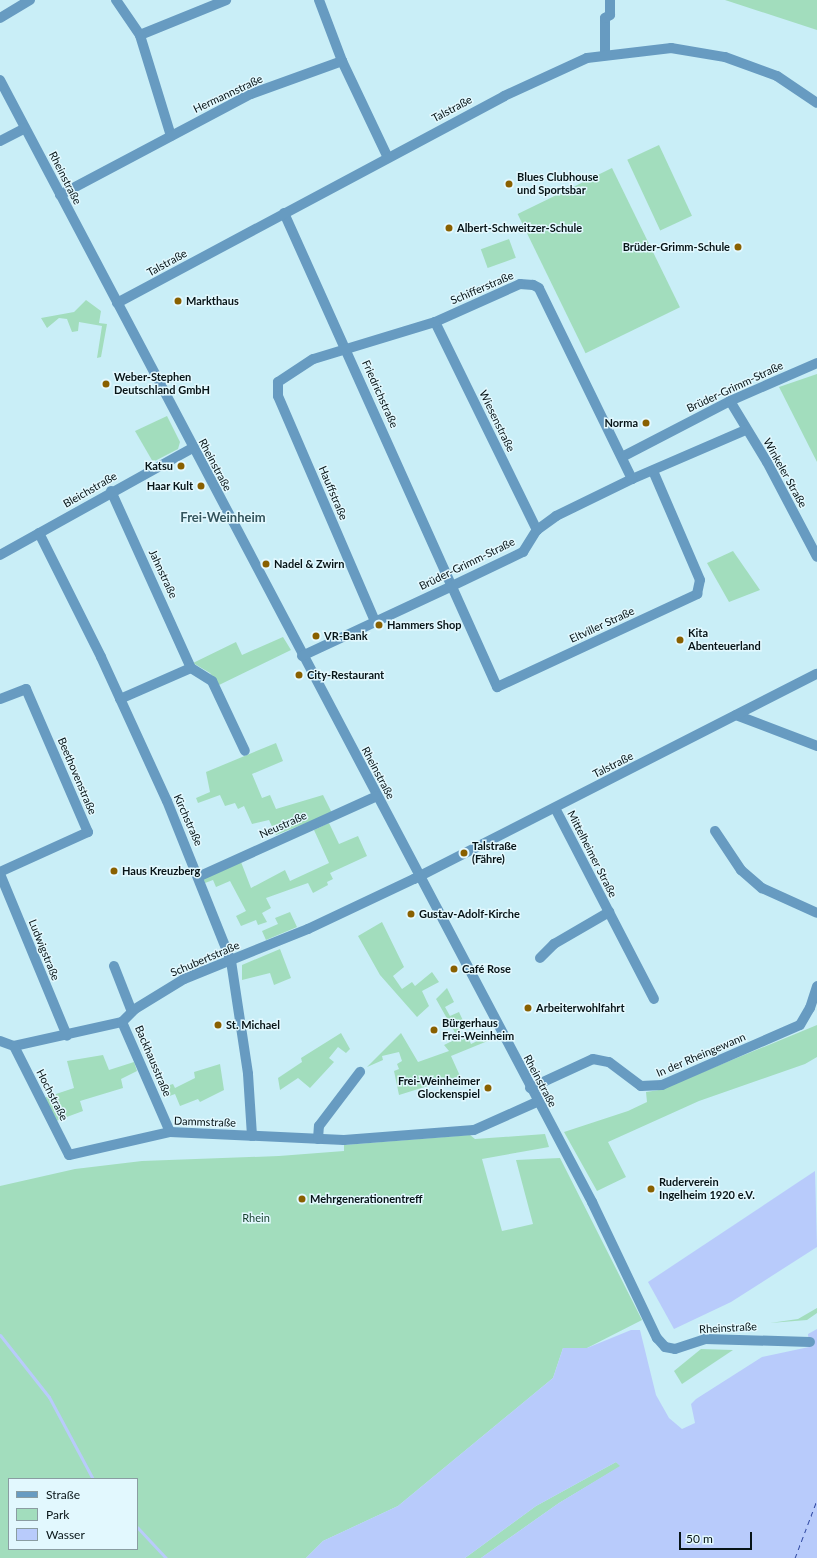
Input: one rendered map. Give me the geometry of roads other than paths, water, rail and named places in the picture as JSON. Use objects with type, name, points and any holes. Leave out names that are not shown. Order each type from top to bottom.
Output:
[{"type":"street","points":[[0,18],[30,0]]},
{"type":"street","points":[[116,0],[140,36],[171,136]]},
{"type":"street","points":[[140,36],[226,0]]},
{"type":"street","points":[[319,0],[342,61],[388,158]]},
{"type":"street","points":[[605,54],[605,18],[610,15],[610,0]]},
{"type":"street","name":"Talstraße","points":[[117,303],[546,74],[605,54],[671,48],[725,57],[777,76],[817,103]]},
{"type":"street","name":"Hermannstraße","points":[[60,195],[265,88],[281,85],[342,61]]},
{"type":"street","name":"Rheinstraße","points":[[0,80],[192,448],[377,796],[537,1102],[592,1202],[662,1344],[675,1349],[705,1340],[810,1342]]},
{"type":"street","points":[[0,141],[25,128]]},
{"type":"street","name":"Friedrichstraße","points":[[284,213],[348,350],[452,586]]},
{"type":"street","name":"Schifferstraße","points":[[284,374],[313,359],[348,350],[435,322],[520,284],[539,288],[622,457]]},
{"type":"street","name":"Wiesenstraße","points":[[435,322],[537,530]]},
{"type":"street","name":"Brüder-Grimm-Straße","points":[[622,457],[730,401],[817,363]]},
{"type":"street","name":"Hauffstraße","points":[[284,374],[278,382],[278,396],[375,621]]},
{"type":"street","name":"Winkeler Straße","points":[[730,401],[817,557]]},
{"type":"street","name":"Brüder-Grimm-Straße","points":[[302,656],[523,552],[537,530],[556,516],[632,479],[746,430]]},
{"type":"street","name":"Bleichstraße","points":[[0,555],[111,490],[192,448]]},
{"type":"street","points":[[622,457],[632,479]]},
{"type":"street","name":"Eltviller Straße","points":[[452,586],[497,687],[697,594],[700,580],[653,471]]},
{"type":"street","name":"Jahnstraße","points":[[111,490],[191,668]]},
{"type":"street","name":"Kirchstraße","points":[[39,533],[120,699],[200,876],[231,961],[248,1074],[252,1136]]},
{"type":"street","points":[[120,699],[191,668],[212,681],[245,751]]},
{"type":"street","name":"Talstraße","points":[[419,876],[817,674]]},
{"type":"street","name":"Beethovenstraße","points":[[0,699],[26,689],[88,832],[0,873]]},
{"type":"street","points":[[736,715],[817,746]]},
{"type":"street","name":"Neustraße","points":[[200,876],[377,796]]},
{"type":"street","name":"Mittelheimer Straße","points":[[555,808],[654,999]]},
{"type":"street","points":[[715,831],[741,870],[762,888],[817,913]]},
{"type":"street","name":"Ludwigstraße","points":[[0,873],[67,1036]]},
{"type":"street","name":"Schubertstraße","points":[[122,1022],[132,1012],[184,979],[231,961],[419,876]]},
{"type":"street","name":"Mittelheimer Straße","points":[[540,958],[554,944],[609,912]]},
{"type":"street","points":[[114,966],[132,1012]]},
{"type":"street","name":"In der Rheingewann","points":[[530,1088],[593,1059],[609,1062],[641,1086],[662,1086],[800,1025],[810,1008],[817,986]]},
{"type":"street","points":[[0,1041],[14,1046],[67,1036],[122,1022]]},
{"type":"street","name":"Backhausstraße","points":[[122,1022],[170,1132]]},
{"type":"street","name":"Hochstraße","points":[[14,1046],[69,1155]]},
{"type":"street","points":[[318,1139],[319,1126],[360,1072]]},
{"type":"street","name":"Dammstraße","points":[[69,1155],[170,1132],[344,1140],[474,1130],[537,1102]]},
{"type":"water","points":[[815,1171],[817,1247],[731,1302],[674,1329],[648,1282]]},
{"type":"water","points":[[817,1329],[817,1558],[481,1558],[559,1503],[620,1466],[616,1462],[536,1506],[465,1558],[306,1558],[323,1541],[398,1506],[553,1378],[563,1348],[587,1348],[631,1330],[640,1330],[656,1395],[669,1418],[682,1429],[695,1423],[691,1404],[696,1399],[762,1357],[809,1347],[808,1334]]},
{"type":"waterway","points":[[0,1335],[49,1397],[92,1478]]},
{"type":"waterway","points":[[138,1528],[166,1558]]},
{"type":"place","name":"Blues Clubhouse und Sportsbar","points":[[509,184]]},
{"type":"place","name":"Albert-Schweitzer-Schule","points":[[449,228]]},
{"type":"place","name":"Brüder-Grimm-Schule","points":[[738,247]]},
{"type":"place","name":"Markthaus","points":[[178,301]]},
{"type":"place","name":"Weber-Stephen Deutschland GmbH","points":[[106,384]]},
{"type":"place","name":"Norma","points":[[646,423]]},
{"type":"place","name":"Katsu","points":[[181,466]]},
{"type":"place","name":"Haar Kult","points":[[201,486]]},
{"type":"place","name":"Nadel & Zwirn","points":[[266,564]]},
{"type":"place","name":"Hammers Shop","points":[[379,625]]},
{"type":"place","name":"VR-Bank","points":[[316,636]]},
{"type":"place","name":"Kita Abenteuerland","points":[[680,640]]},
{"type":"place","name":"City-Restaurant","points":[[299,675]]},
{"type":"place","name":"Talstraße (Fähre)","points":[[464,853]]},
{"type":"place","name":"Haus Kreuzberg","points":[[114,871]]},
{"type":"place","name":"Gustav-Adolf-Kirche","points":[[411,914]]},
{"type":"place","name":"Café Rose","points":[[454,969]]},
{"type":"place","name":"Arbeiterwohlfahrt","points":[[528,1008]]},
{"type":"place","name":"St. Michael","points":[[218,1025]]},
{"type":"place","name":"Bürgerhaus Frei-Weinheim","points":[[434,1030]]},
{"type":"place","name":"Frei-Weinheimer Glockenspiel","points":[[488,1088]]},
{"type":"place","name":"Ruderverein Ingelheim 1920 e.V.","points":[[651,1189]]},
{"type":"place","name":"Mehrgenerationentreff","points":[[302,1199]]},
{"type":"district","name":"Frei-Weinheim","points":[[223,517]]},
{"type":"park label","name":"Rhein","points":[[256,1218]]}]
